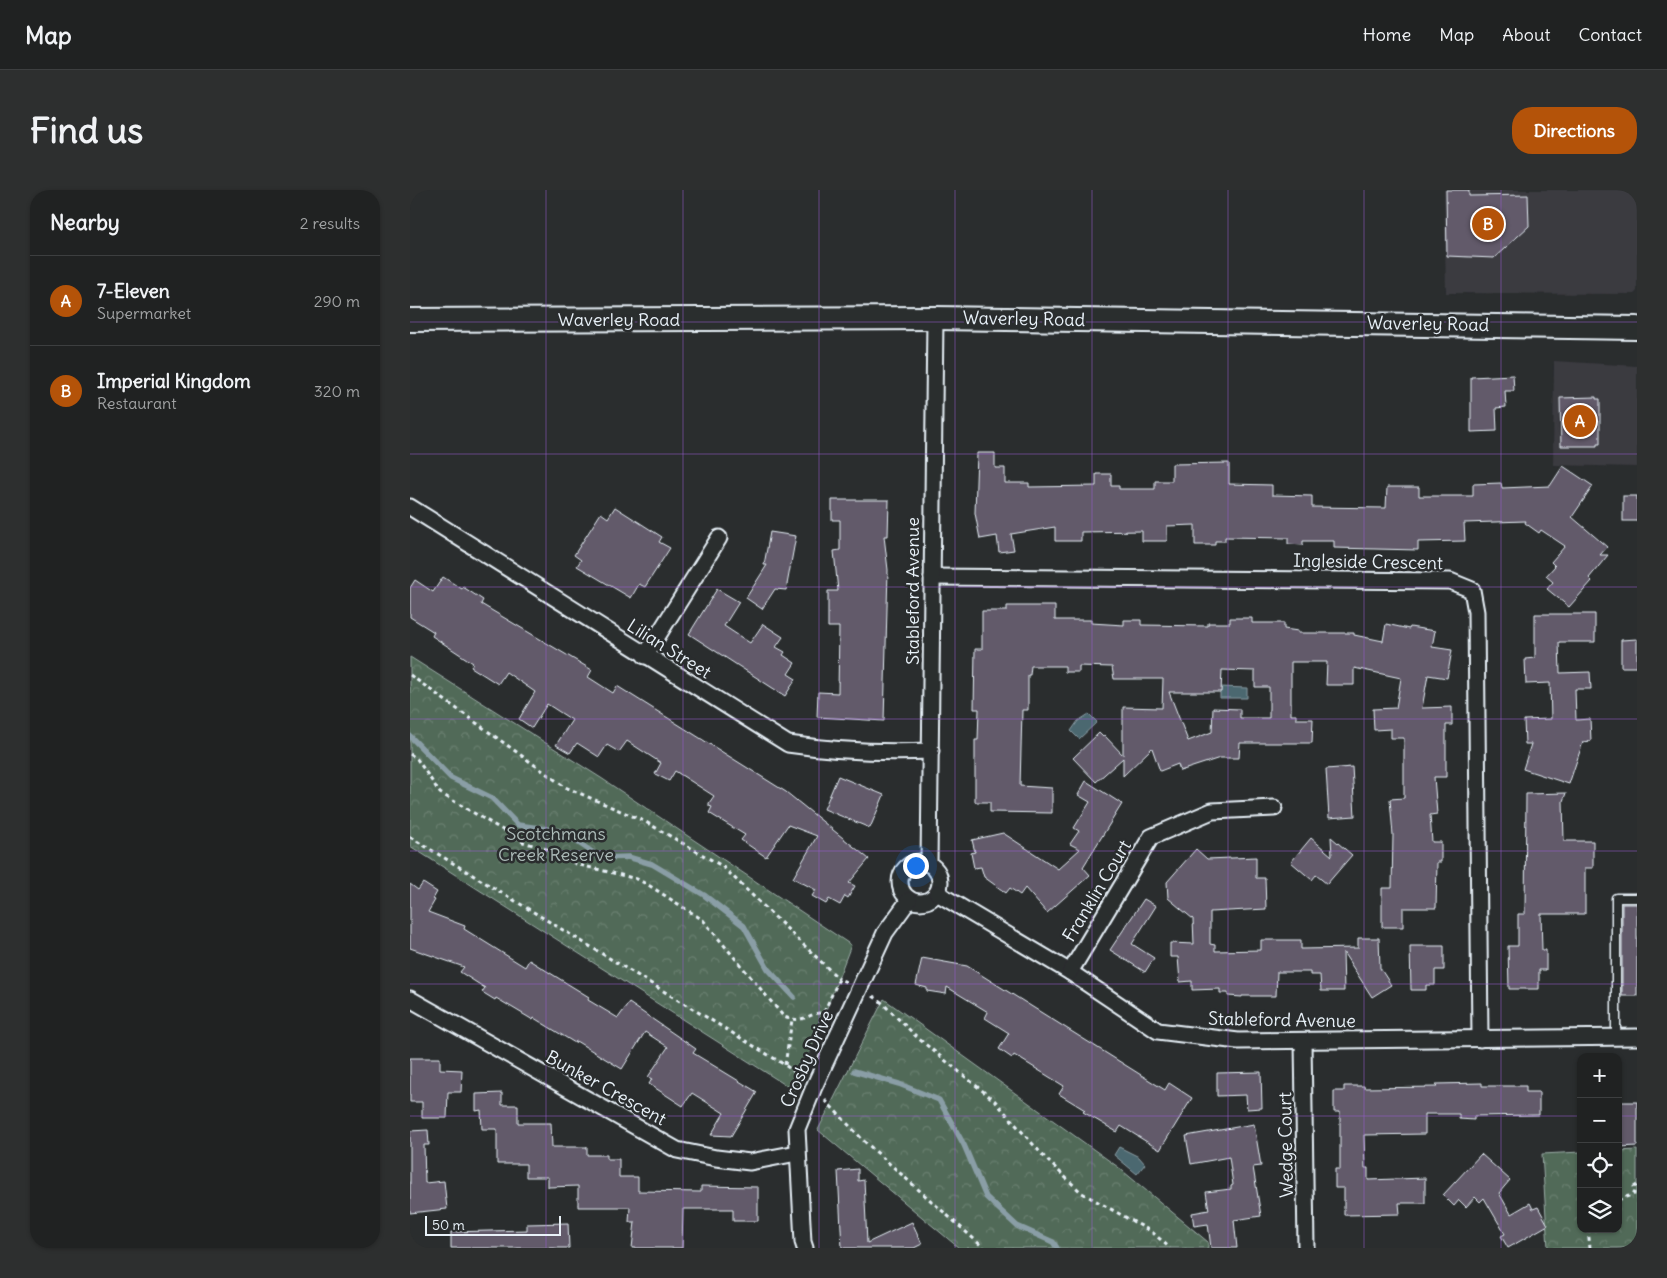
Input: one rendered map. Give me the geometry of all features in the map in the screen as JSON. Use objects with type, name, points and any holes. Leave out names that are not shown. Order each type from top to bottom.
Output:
[{"type":"main road","name":"Waverley Road","points":[[410,320],[935,318],[1637,328]]},
{"type":"street","name":"Stableford Avenue","points":[[929,864],[935,318]]},
{"type":"street","name":"Lilian Street","points":[[410,507],[788,744],[841,749],[905,752],[931,751]]},
{"type":"street","points":[[645,656],[719,538]]},
{"type":"street","name":"Ingleside Crescent","points":[[932,577],[1450,581],[1472,590],[1476,612],[1480,1039]]},
{"type":"street","name":"Franklin Court","points":[[1070,972],[1151,838],[1212,811],[1274,808]]},
{"type":"street","points":[[915,863],[929,864],[939,874],[938,893],[926,902],[919,903],[909,900],[900,889],[904,870],[915,863]]},
{"type":"street","name":"Stableford Avenue","points":[[938,893],[1070,972],[1158,1032],[1238,1041],[1637,1037]]},
{"type":"street","name":"Crosby Drive","points":[[805,1248],[797,1153],[797,1129],[814,1087],[885,933],[909,900]]},
{"type":"street","name":"Bunker Crescent","points":[[410,999],[677,1150],[716,1158],[750,1162],[797,1153]]},
{"type":"street","name":"Wedge Court","points":[[1303,1041],[1306,1248]]},
{"type":"lane","points":[[1616,1037],[1616,898],[1637,898]]},
{"type":"path","points":[[410,675],[564,787],[644,821],[722,866],[840,980],[860,988],[880,1000],[919,1039],[995,1101],[1047,1160],[1082,1193],[1152,1232],[1170,1248]]},
{"type":"path","points":[[410,754],[417,759],[440,793],[523,842],[550,850],[576,864],[637,879],[703,920],[784,1017],[792,1020],[801,1020],[818,1012],[824,1012],[840,980]]},
{"type":"path","points":[[410,837],[785,1065],[814,1087],[864,1141],[984,1248]]},
{"type":"path","points":[[785,1065],[792,1020]]},
{"type":"path","points":[[1622,1199],[1636,1194],[1634,1188],[1637,1185]]},
{"type":"path","points":[[1588,1233],[1590,1248]]},
{"type":"shaded area","points":[[1444,190],[1637,190],[1637,291],[1634,294],[1446,293]]},
{"type":"shaded area","points":[[1554,361],[1637,366],[1637,467],[1553,465]]},
{"type":"green space","name":"Scotchmans Creek Reserve","points":[[410,657],[601,778],[851,945],[795,1091],[410,846]]},
{"type":"green space","points":[[884,999],[1118,1167],[1208,1242],[1208,1248],[959,1248],[818,1130]]},
{"type":"green space","points":[[1637,1150],[1637,1248],[1548,1248],[1542,1154],[1577,1152],[1577,1233],[1622,1233],[1622,1151]]},
{"type":"water","points":[[1220,687],[1247,688],[1247,698],[1220,698]]},
{"type":"water","points":[[1089,714],[1097,722],[1079,739],[1071,731],[1078,721]]},
{"type":"water","points":[[1119,1147],[1139,1157],[1145,1164],[1137,1174],[1114,1155]]},
{"type":"building","points":[[1446,190],[1469,190],[1469,196],[1528,195],[1529,226],[1494,258],[1447,256]]},
{"type":"building","points":[[1513,375],[1514,391],[1505,391],[1506,407],[1496,408],[1497,431],[1471,432],[1471,377]]},
{"type":"building","points":[[1596,397],[1596,399],[1600,399],[1600,444],[1597,444],[1597,446],[1561,446],[1560,398]]},
{"type":"building","points":[[977,453],[995,453],[995,468],[1005,468],[1005,483],[1029,483],[1029,487],[1096,486],[1096,474],[1111,474],[1111,486],[1119,486],[1119,489],[1155,489],[1155,481],[1172,481],[1172,464],[1229,463],[1229,484],[1272,485],[1272,495],[1312,496],[1312,507],[1386,508],[1387,487],[1419,487],[1419,496],[1473,496],[1473,484],[1501,483],[1502,488],[1550,486],[1563,466],[1593,486],[1572,517],[1607,547],[1600,555],[1608,555],[1589,578],[1592,581],[1569,607],[1547,589],[1553,582],[1546,576],[1555,566],[1551,562],[1565,546],[1541,530],[1539,533],[1525,523],[1526,521],[1464,523],[1465,541],[1418,542],[1418,550],[1334,548],[1334,541],[1303,541],[1303,545],[1288,544],[1288,538],[1225,537],[1225,541],[1215,541],[1215,545],[1195,545],[1195,525],[1167,526],[1167,541],[1142,541],[1142,531],[1081,532],[1081,541],[1055,541],[1055,527],[1011,534],[1014,550],[999,552],[997,536],[980,539],[975,513]]},
{"type":"building","points":[[1623,496],[1637,496],[1637,521],[1623,521]]},
{"type":"building","points":[[832,500],[889,500],[888,536],[884,536],[888,570],[884,721],[817,717],[818,692],[838,693],[839,627],[828,627],[828,591],[838,591],[834,551],[840,550],[840,520],[832,520]]},
{"type":"building","points":[[615,507],[662,537],[659,542],[670,548],[645,587],[639,584],[631,598],[577,566],[581,560],[574,555],[601,513],[608,518]]},
{"type":"building","points":[[770,532],[796,536],[786,590],[775,589],[762,609],[746,598],[767,565],[764,565]]},
{"type":"building","points":[[443,577],[483,600],[481,604],[592,670],[588,677],[613,693],[617,686],[786,792],[869,859],[849,883],[855,886],[848,898],[845,896],[840,905],[829,899],[826,904],[812,896],[816,890],[793,878],[817,836],[788,825],[766,857],[741,840],[745,835],[709,813],[712,807],[709,806],[709,803],[714,796],[675,771],[669,781],[655,774],[661,763],[627,741],[619,752],[607,745],[599,757],[577,743],[570,753],[556,745],[572,720],[547,704],[532,728],[519,719],[535,692],[506,672],[498,684],[471,667],[473,663],[432,636],[434,632],[410,617],[410,588],[415,580],[433,592]]},
{"type":"building","points":[[717,589],[739,602],[724,626],[750,643],[763,624],[783,637],[776,647],[785,652],[783,655],[795,663],[788,674],[796,679],[785,696],[689,634]]},
{"type":"building","points":[[1007,606],[1055,606],[1055,620],[1091,620],[1091,623],[1124,625],[1124,620],[1141,620],[1141,625],[1208,626],[1208,623],[1230,623],[1230,618],[1252,618],[1252,623],[1284,623],[1284,629],[1298,631],[1298,633],[1354,633],[1354,635],[1383,641],[1386,624],[1409,629],[1410,627],[1435,631],[1432,647],[1452,650],[1447,678],[1428,675],[1422,708],[1452,707],[1452,725],[1446,725],[1446,777],[1434,777],[1437,814],[1430,815],[1432,842],[1441,842],[1441,862],[1437,862],[1436,908],[1403,908],[1403,927],[1382,927],[1382,888],[1392,888],[1393,835],[1390,799],[1404,798],[1404,738],[1391,738],[1391,729],[1374,730],[1373,709],[1396,708],[1401,678],[1354,668],[1354,685],[1326,685],[1327,662],[1291,662],[1291,715],[1296,715],[1296,719],[1313,719],[1312,743],[1240,743],[1239,758],[1220,758],[1180,771],[1178,764],[1160,771],[1152,748],[1123,776],[1123,758],[1096,782],[1073,758],[1099,733],[1103,737],[1104,735],[1123,755],[1123,707],[1162,708],[1163,679],[1114,679],[1112,667],[1079,666],[1079,672],[1065,672],[1065,666],[1031,666],[1030,675],[1028,675],[1028,710],[1022,710],[1020,786],[1052,788],[1052,813],[990,812],[990,802],[975,802],[975,740],[978,740],[979,709],[974,709],[975,649],[982,649],[982,611],[1007,611]],"holes":[[[1222,670],[1255,671],[1255,687],[1269,687],[1269,718],[1240,718],[1240,709],[1213,708],[1212,732],[1188,741],[1169,692],[1221,692]]]},
{"type":"building","points":[[1535,614],[1595,614],[1595,642],[1559,642],[1560,673],[1590,672],[1591,689],[1575,689],[1576,720],[1590,719],[1591,741],[1583,742],[1569,784],[1523,769],[1531,744],[1525,744],[1524,720],[1551,719],[1550,683],[1526,684],[1525,659],[1535,658]]},
{"type":"building","points":[[1637,639],[1637,667],[1621,667],[1621,640]]},
{"type":"building","points":[[1352,767],[1355,816],[1329,818],[1326,769]]},
{"type":"building","points":[[838,776],[884,795],[870,828],[824,809]]},
{"type":"building","points":[[1086,781],[1122,804],[1083,867],[1090,875],[1047,913],[1025,888],[1020,895],[1010,888],[1006,893],[984,877],[981,867],[974,868],[971,853],[975,852],[972,840],[1003,833],[1058,869],[1080,849],[1070,844],[1079,831],[1074,828],[1090,802],[1078,795]]},
{"type":"building","points":[[1566,793],[1563,801],[1564,841],[1593,841],[1593,868],[1585,868],[1585,914],[1541,914],[1542,950],[1546,950],[1546,970],[1539,970],[1539,989],[1509,989],[1508,946],[1518,946],[1518,914],[1525,914],[1526,794]]},
{"type":"building","points":[[1331,837],[1352,855],[1327,884],[1316,875],[1312,880],[1291,862],[1311,838],[1332,856]]},
{"type":"building","points":[[1196,849],[1207,859],[1256,857],[1256,878],[1265,878],[1266,909],[1210,912],[1210,944],[1215,945],[1215,951],[1261,950],[1261,940],[1301,940],[1301,949],[1358,948],[1358,938],[1379,938],[1380,968],[1391,985],[1372,997],[1343,952],[1344,991],[1321,991],[1320,975],[1310,975],[1310,972],[1277,972],[1276,996],[1228,996],[1228,993],[1220,993],[1220,989],[1192,990],[1192,981],[1180,982],[1178,957],[1170,957],[1170,943],[1194,944],[1193,919],[1168,898],[1167,882]]},
{"type":"building","points":[[423,883],[437,892],[428,912],[465,926],[464,929],[525,967],[529,960],[589,997],[588,1000],[618,1018],[629,1003],[696,1049],[693,1053],[757,1092],[731,1136],[711,1135],[724,1113],[692,1093],[683,1106],[649,1084],[652,1079],[648,1077],[668,1047],[645,1032],[622,1069],[576,1041],[575,1043],[534,1018],[533,1020],[482,992],[485,988],[460,972],[464,967],[410,948],[410,884],[418,890]]},
{"type":"building","points":[[1144,899],[1156,906],[1132,944],[1154,958],[1145,972],[1110,950]]},
{"type":"building","points":[[1622,904],[1637,904],[1637,996],[1622,996]]},
{"type":"building","points":[[1410,946],[1444,946],[1444,970],[1435,970],[1435,985],[1426,985],[1426,990],[1411,990]]},
{"type":"building","points":[[922,958],[967,966],[1165,1090],[1169,1083],[1192,1098],[1160,1150],[1121,1126],[1117,1132],[1083,1112],[1085,1110],[1059,1094],[1064,1086],[1014,1055],[1012,1058],[999,1049],[1009,1033],[985,1018],[988,1012],[947,987],[946,994],[927,991],[927,988],[916,985]]},
{"type":"building","points":[[410,1058],[440,1058],[440,1069],[462,1070],[461,1092],[448,1092],[447,1118],[422,1118],[422,1102],[410,1102]]},
{"type":"building","points":[[1261,1072],[1262,1108],[1247,1109],[1246,1095],[1217,1096],[1217,1073]]},
{"type":"building","points":[[1482,1083],[1482,1086],[1526,1086],[1526,1092],[1539,1092],[1539,1115],[1474,1116],[1474,1120],[1459,1119],[1459,1114],[1425,1114],[1425,1134],[1364,1135],[1365,1168],[1368,1168],[1368,1180],[1425,1178],[1425,1203],[1399,1203],[1400,1214],[1344,1215],[1344,1188],[1335,1188],[1335,1169],[1340,1169],[1340,1112],[1334,1112],[1334,1091],[1344,1091],[1344,1086],[1364,1086],[1364,1088],[1437,1087],[1436,1084]]},
{"type":"building","points":[[502,1093],[502,1105],[518,1105],[518,1123],[551,1123],[552,1147],[587,1147],[587,1155],[607,1155],[607,1159],[619,1159],[619,1177],[638,1177],[638,1191],[701,1192],[701,1186],[758,1187],[758,1221],[733,1221],[733,1209],[683,1209],[682,1248],[632,1248],[635,1222],[629,1222],[630,1207],[578,1207],[578,1186],[548,1187],[548,1177],[526,1177],[526,1164],[497,1164],[497,1129],[482,1129],[481,1110],[476,1111],[476,1094]]},
{"type":"building","points":[[1622,1102],[1637,1102],[1637,1146],[1622,1147]]},
{"type":"building","points":[[1254,1124],[1261,1166],[1253,1167],[1261,1216],[1234,1220],[1237,1248],[1211,1248],[1208,1224],[1194,1226],[1192,1213],[1209,1210],[1206,1192],[1231,1189],[1233,1185],[1229,1157],[1191,1164],[1186,1136]]},
{"type":"building","points":[[428,1130],[429,1145],[424,1145],[425,1183],[444,1181],[447,1209],[410,1213],[410,1131]]},
{"type":"building","points":[[1481,1154],[1510,1180],[1499,1193],[1511,1214],[1530,1203],[1533,1209],[1538,1207],[1548,1225],[1508,1248],[1501,1236],[1505,1234],[1484,1198],[1480,1202],[1475,1197],[1466,1207],[1459,1200],[1454,1206],[1443,1195]]},
{"type":"building","points":[[858,1169],[858,1181],[864,1180],[867,1243],[912,1222],[922,1244],[914,1248],[842,1248],[838,1171]]},
{"type":"building","points":[[568,1223],[569,1248],[451,1248],[451,1232],[527,1230],[527,1224]]},
{"type":"waterway","points":[[410,736],[451,778],[492,798],[518,825],[561,831],[601,858],[628,857],[652,864],[704,895],[744,926],[768,969],[794,997]]},
{"type":"waterway","points":[[854,1071],[899,1084],[939,1100],[964,1145],[986,1197],[1017,1226],[1053,1242],[1057,1248]]},
{"type":"place","name":"Imperial Kingdom","points":[[1488,224]]},
{"type":"place","name":"7-Eleven","points":[[1580,421]]}]
